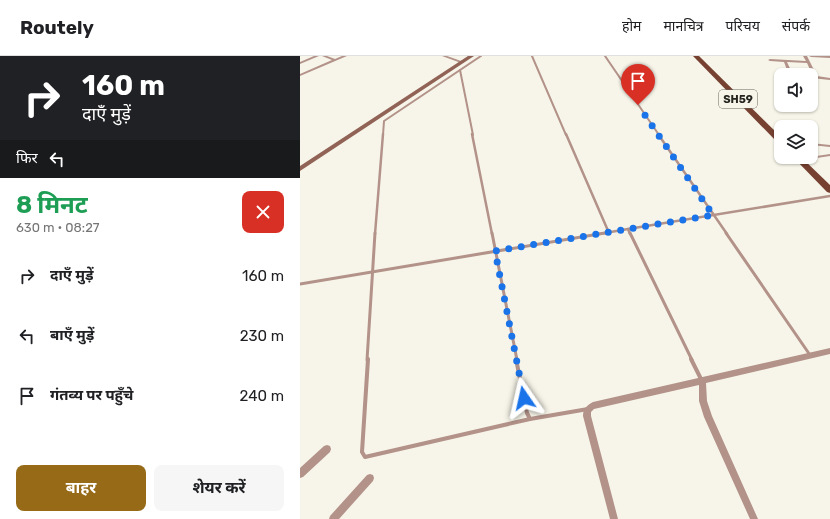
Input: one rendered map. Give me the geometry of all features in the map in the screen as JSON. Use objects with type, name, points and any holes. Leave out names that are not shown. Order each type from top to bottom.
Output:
[{"type":"main road","points":[[300,169],[467,56]]},
{"type":"main road","points":[[300,164],[460,62],[472,56]]},
{"type":"main road","name":"SH59","points":[[696,56],[774,133]]},
{"type":"main road","name":"SH59","points":[[699,56],[774,133]]},
{"type":"main road","points":[[806,164],[830,186]]},
{"type":"main road","points":[[806,164],[830,190]]},
{"type":"street","points":[[300,64],[317,56]]},
{"type":"street","points":[[324,56],[335,60]]},
{"type":"street","points":[[300,75],[345,56]]},
{"type":"street","points":[[444,56],[460,62]]},
{"type":"street","points":[[805,56],[810,68]]},
{"type":"street","points":[[811,56],[830,57]]},
{"type":"street","points":[[770,60],[808,62]]},
{"type":"street","points":[[785,61],[788,68]]},
{"type":"street","points":[[818,77],[830,78]]},
{"type":"street","points":[[818,145],[830,146]]},
{"type":"street","points":[[818,156],[830,155]]},
{"type":"street","points":[[614,519],[586,412],[588,409],[593,406],[830,351]]},
{"type":"street","points":[[702,381],[703,401],[708,417],[754,519]]},
{"type":"street","points":[[300,474],[327,449]]},
{"type":"street","points":[[333,519],[370,478]]},
{"type":"lane","points":[[481,56],[384,121],[377,199],[362,452],[365,457],[530,419],[588,409]]},
{"type":"lane","points":[[532,56],[608,233]]},
{"type":"lane","points":[[605,56],[810,356]]},
{"type":"lane","points":[[460,70],[527,413],[530,419]]},
{"type":"lane","points":[[300,284],[830,196]]},
{"type":"lane","points":[[628,230],[702,381]]},
{"type":"route","points":[[524,398],[495,251],[713,215],[638,105]]}]
